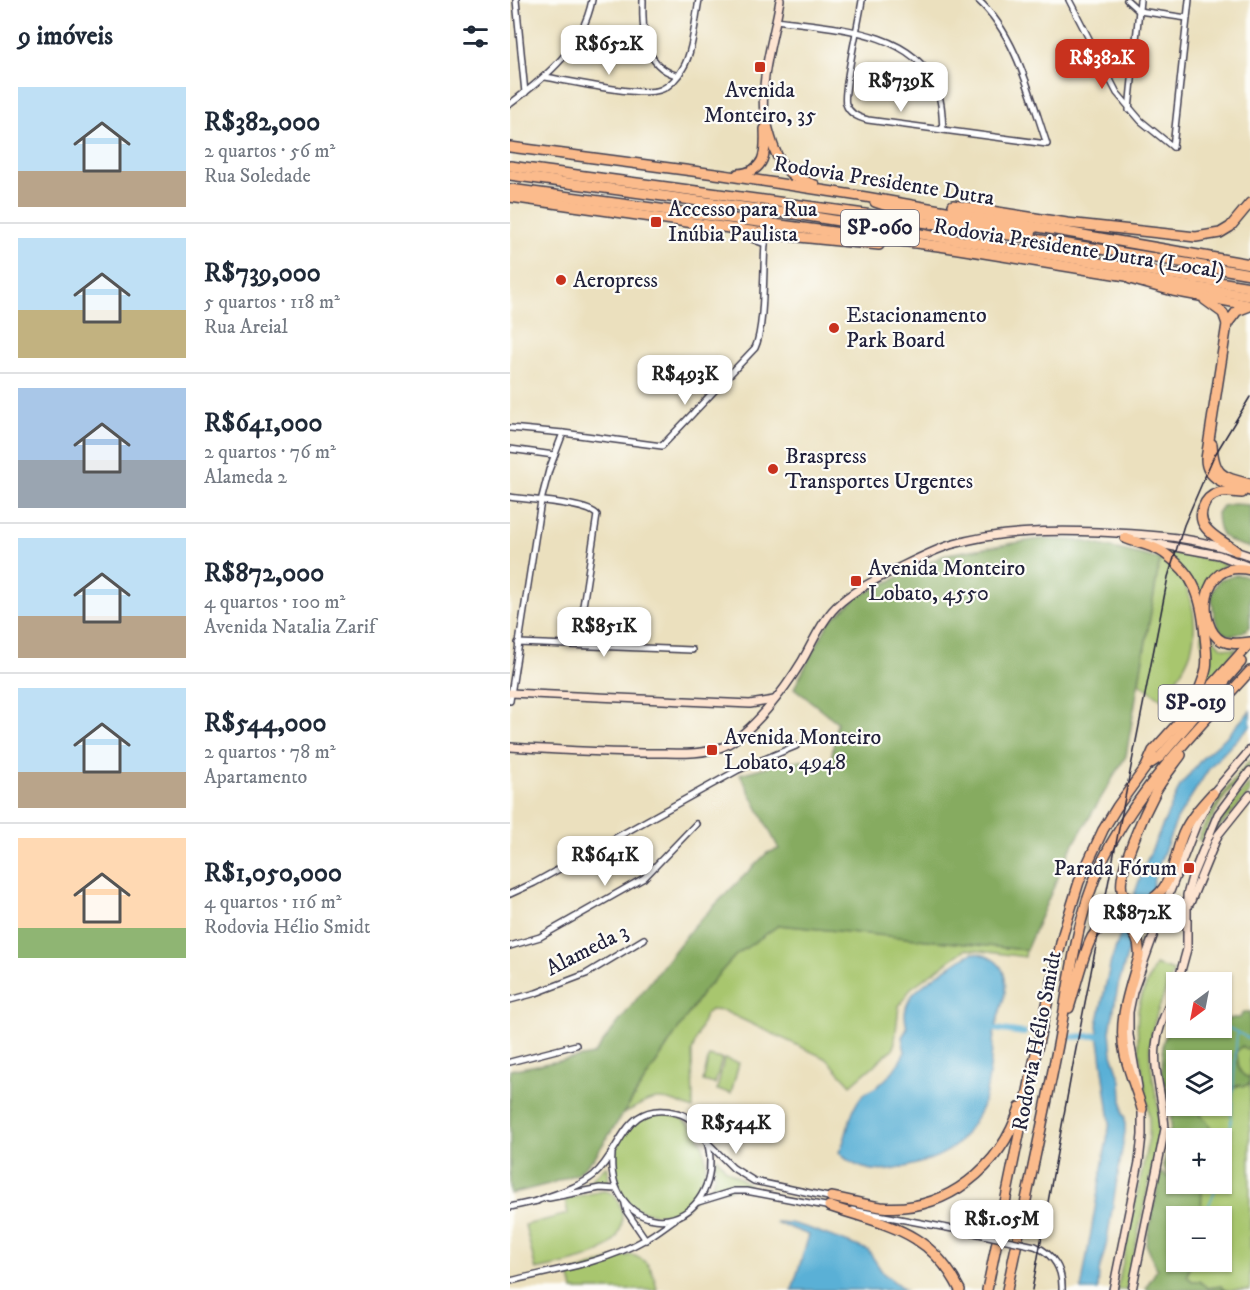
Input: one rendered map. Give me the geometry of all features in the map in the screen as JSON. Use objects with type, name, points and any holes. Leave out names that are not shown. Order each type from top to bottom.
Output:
[{"type":"highway","points":[[723,175],[744,173],[757,167],[762,161],[766,147],[764,114]]},
{"type":"highway","points":[[764,114],[774,146],[784,166],[800,179],[829,191]]},
{"type":"highway","name":"Rodovia Presidente Dutra","points":[[510,147],[866,196],[1250,264]]},
{"type":"highway","name":"Rodovia Presidente Dutra","points":[[510,166],[1124,252],[1250,274]]},
{"type":"highway","name":"Rodovia Presidente Dutra","points":[[510,175],[808,216],[1250,287]]},
{"type":"highway","name":"Rodovia Presidente Dutra (Local)","points":[[510,189],[946,247],[1250,296]]},
{"type":"highway","points":[[866,196],[881,205],[896,209],[1105,243],[1124,252]]},
{"type":"highway","points":[[510,197],[779,235],[910,248],[946,247]]},
{"type":"highway","points":[[911,204],[969,207],[1067,222],[1196,237],[1220,233],[1230,227],[1250,203]]},
{"type":"highway","points":[[1120,274],[1141,284],[1250,306]]},
{"type":"highway","points":[[1200,296],[1219,310],[1227,324]]},
{"type":"highway","points":[[1250,306],[1237,310],[1227,324],[1206,459],[1209,471],[1216,478],[1250,492]]},
{"type":"highway","points":[[1210,429],[1214,464],[1217,470],[1227,478],[1250,484]]},
{"type":"highway","points":[[1236,550],[1215,538],[1206,528],[1201,517],[1202,509],[1207,500],[1219,492],[1250,492]]},
{"type":"highway","points":[[1125,538],[1162,551],[1182,568],[1199,596],[1207,657],[1204,678],[1192,707]]},
{"type":"highway","points":[[1250,568],[1227,570],[1214,578],[1209,586],[1207,604],[1209,624],[1216,637],[1229,643],[1250,642]]},
{"type":"highway","name":"Rodovia Hélio Smidt","points":[[987,1290],[1034,1062],[1063,934],[1079,882],[1117,807],[1146,767],[1153,751],[1250,642]]},
{"type":"highway","name":"Rodovia Hélio Smidt","points":[[1146,767],[1160,757],[1250,651]]},
{"type":"highway","name":"Rodovia Hélio Smidt","points":[[1009,1290],[1058,1042],[1075,942],[1091,887],[1111,844],[1163,767],[1250,671]]},
{"type":"highway","points":[[1198,728],[1158,788],[1138,828],[1126,864],[1122,888],[1128,898],[1142,902],[1159,894],[1166,882],[1189,822],[1213,793]]},
{"type":"highway","points":[[1058,1042],[1092,938],[1100,928],[1116,923],[1123,925],[1134,933],[1140,948],[1124,1010],[1123,1028],[1125,1054],[1142,1109]]},
{"type":"highway","points":[[830,1202],[903,1207],[925,1203],[966,1184],[998,1154],[1009,1135],[1034,1062]]},
{"type":"highway","points":[[830,1202],[909,1234],[926,1245],[940,1259],[960,1290]]},
{"type":"main road","points":[[764,114],[766,70],[780,0]]},
{"type":"main road","points":[[510,747],[628,753],[696,753],[712,750],[732,742],[774,700],[798,667],[822,625],[836,608],[865,585],[922,556],[974,539],[1047,531],[1160,534],[1200,540],[1250,556]]},
{"type":"main road","points":[[1102,532],[1219,555],[1250,568]]},
{"type":"main road","points":[[510,693],[750,704],[774,700]]},
{"type":"main road","points":[[750,704],[756,720]]},
{"type":"main road","points":[[1113,1290],[1139,1162],[1142,1135],[1142,1109],[1129,1035],[1129,1012],[1133,992],[1192,834],[1213,793],[1250,750]]},
{"type":"main road","points":[[1181,972],[1187,949],[1189,887],[1208,835],[1225,803],[1250,771]]},
{"type":"main road","points":[[1188,911],[1192,895],[1218,835],[1250,795]]},
{"type":"main road","points":[[1132,1290],[1165,1129],[1156,1046],[1166,1012]]},
{"type":"street","points":[[516,0],[525,93]]},
{"type":"street","points":[[510,104],[556,67],[577,39],[592,0]]},
{"type":"street","points":[[643,0],[645,43],[662,68],[676,75]]},
{"type":"street","points":[[545,77],[618,89],[648,92],[660,90],[669,85],[683,69],[688,56],[699,0]]},
{"type":"street","points":[[862,0],[845,100],[851,112],[868,120],[1047,144],[1014,53],[1003,30],[978,0]]},
{"type":"street","points":[[1069,0],[1117,93],[1129,110],[1173,147],[1189,0]]},
{"type":"street","points":[[1127,0],[1139,11],[1187,18]]},
{"type":"street","points":[[1129,110],[1140,0]]},
{"type":"street","points":[[777,20],[857,33],[891,42],[904,49],[929,72],[941,105],[943,130]]},
{"type":"street","points":[[741,230],[765,244]]},
{"type":"street","points":[[765,244],[779,235]]},
{"type":"street","points":[[510,428],[662,446],[750,353],[758,341],[765,244]]},
{"type":"street","points":[[510,701],[541,501],[562,433]]},
{"type":"street","points":[[510,449],[554,455]]},
{"type":"street","points":[[510,497],[592,510],[597,518],[577,645]]},
{"type":"street","points":[[518,643],[692,650]]},
{"type":"street","points":[[510,894],[738,770],[796,746]]},
{"type":"street","points":[[510,946],[540,937],[644,878],[696,824]]},
{"type":"street","name":"Alameda 3","points":[[510,1000],[586,974],[644,939]]},
{"type":"street","points":[[510,1062],[576,1045]]},
{"type":"street","points":[[536,1201],[587,1180],[602,1167],[612,1154],[626,1127],[639,1117],[656,1110],[681,1114],[690,1119],[704,1134],[710,1173],[698,1202]]},
{"type":"street","points":[[707,1142],[732,1168],[754,1181],[880,1214],[1035,1246],[1047,1252],[1056,1263],[1062,1276],[1062,1290]]},
{"type":"street","points":[[612,1154],[612,1175],[616,1189],[629,1216],[646,1239]]},
{"type":"street","points":[[510,1208],[600,1188],[616,1189]]},
{"type":"street","points":[[510,1281],[582,1264],[623,1250],[646,1239],[698,1202],[734,1191],[830,1202],[880,1214]]},
{"type":"street","points":[[625,1204],[634,1212],[660,1220],[680,1215]]},
{"type":"green space","points":[[1250,505],[1250,548],[1229,541],[1219,529],[1217,513],[1222,506]]},
{"type":"green space","points":[[1040,539],[1082,541],[1160,559],[1126,756],[1070,850],[1026,950],[779,925],[736,955],[702,993],[594,1158],[576,1174],[510,1194],[510,1070],[593,1055],[693,927],[767,853],[779,849],[740,774],[788,761],[831,760],[837,722],[794,688],[829,622],[859,596],[947,554]]},
{"type":"green space","points":[[1156,547],[1227,564],[1208,579],[1204,596],[1209,625],[1217,643],[1229,649],[1237,648],[1206,685],[1198,591]]},
{"type":"green space","points":[[1160,559],[1171,567],[1186,587],[1193,612],[1194,626],[1194,639],[1189,657],[1163,700],[1139,683]]},
{"type":"green space","points":[[1236,575],[1250,576],[1250,627],[1243,632],[1231,635],[1218,627],[1212,595],[1219,580]]},
{"type":"green space","points":[[1250,760],[1250,765],[1220,803],[1201,841],[1198,839],[1215,807]]},
{"type":"green space","points":[[1250,783],[1250,792],[1215,833],[1204,861],[1216,829]]},
{"type":"green space","points":[[779,925],[1026,950],[1025,957],[966,949],[911,988],[899,1006],[894,1048],[851,1085],[827,1059],[724,1011],[711,1010],[705,1015],[692,1051],[693,1109],[672,1101],[657,1099],[623,1114],[702,993],[736,955]]},
{"type":"green space","points":[[1155,965],[1174,971],[1166,972],[1166,989],[1157,1013],[1150,1047],[1159,1116],[1159,1136],[1126,1290],[1117,1290],[1149,1137],[1148,1106],[1137,1029],[1140,1001]]},
{"type":"green space","points":[[1243,1012],[1250,1012],[1250,1047],[1246,1049],[1242,1046],[1236,1052],[1240,1070],[1250,1078],[1250,1084],[1232,1090],[1232,1050],[1166,1050],[1166,1084],[1162,1081],[1163,1043],[1166,1034],[1166,1038],[1232,1038],[1232,1018],[1240,1018]]},
{"type":"green space","points":[[1242,1046],[1246,1049],[1250,1047],[1250,1078],[1243,1076],[1238,1068],[1236,1052]]},
{"type":"green space","points":[[709,1056],[722,1059],[715,1084],[703,1081]]},
{"type":"green space","points":[[724,1059],[739,1063],[731,1093],[717,1090]]},
{"type":"green space","points":[[1250,1084],[1250,1290],[1225,1290],[1221,1286],[1208,1288],[1192,1281],[1187,1276],[1188,1272],[1232,1272],[1232,1206],[1201,1206],[1202,1194],[1232,1194],[1232,1128],[1207,1128],[1202,1116],[1232,1116],[1233,1088]]},
{"type":"green space","points":[[659,1113],[679,1117],[693,1128],[702,1144],[706,1162],[704,1180],[697,1196],[684,1208],[666,1214],[639,1210],[631,1205],[618,1188],[614,1166],[618,1145],[630,1126],[640,1119]]},
{"type":"green space","points":[[1171,1116],[1202,1116],[1211,1128],[1171,1128]]},
{"type":"green space","points":[[717,1158],[726,1169],[748,1186],[713,1192],[711,1190]]},
{"type":"green space","points":[[606,1166],[609,1186],[587,1187],[586,1185]]},
{"type":"green space","points":[[1161,1172],[1166,1176],[1166,1194],[1202,1194],[1201,1206],[1166,1206],[1166,1272],[1188,1272],[1187,1276],[1192,1281],[1199,1281],[1208,1288],[1221,1286],[1225,1290],[1148,1290],[1146,1288],[1157,1269],[1146,1244]]},
{"type":"green space","points":[[603,1191],[615,1196],[621,1209],[621,1225],[616,1238],[607,1248],[594,1255],[536,1270],[525,1225],[568,1214],[565,1199]]},
{"type":"green space","points":[[632,1255],[643,1260],[650,1268],[657,1290],[573,1290],[569,1274],[619,1257]]},
{"type":"water","points":[[1250,711],[1250,726],[1210,767],[1177,819],[1154,877],[1153,889],[1128,952],[1118,986],[1110,1031],[1112,1054],[1121,1081],[1125,1132],[1106,1246],[1099,1272],[1098,1290],[1081,1290],[1110,1122],[1097,1025],[1111,961],[1144,867],[1180,786],[1204,756],[1225,738]]},
{"type":"water","points":[[973,953],[986,956],[998,963],[1003,971],[1006,986],[995,1030],[987,1088],[977,1116],[956,1145],[926,1161],[885,1171],[870,1170],[850,1162],[839,1152],[851,1115],[863,1095],[887,1078],[905,1052],[902,1037],[907,1029],[905,1012],[911,997],[940,973]]},
{"type":"water","points":[[775,1222],[808,1228],[868,1250],[883,1273],[905,1290],[792,1290],[809,1235]]},
{"type":"waterway","points":[[995,1029],[1024,1033]]},
{"type":"waterway","points":[[1232,1030],[1250,1039]]},
{"type":"waterway","points":[[1230,1128],[1237,1032]]},
{"type":"waterway","points":[[1071,1037],[1106,1035]]},
{"type":"waterway","points":[[1208,1206],[1214,1194]]},
{"type":"railway","points":[[1032,1290],[1075,1054],[1168,577],[1184,525],[1213,458],[1250,397]]},
{"type":"place","name":"Avenida Monteiro, 35","points":[[760,67]]},
{"type":"place","name":"Accesso para Rua Inúbia Paulista","points":[[656,222]]},
{"type":"place","name":"Aeropress","points":[[561,280]]},
{"type":"place","name":"Estacionamento Park Board","points":[[834,328]]},
{"type":"place","name":"Braspress Transportes Urgentes","points":[[773,469]]},
{"type":"place","name":"Avenida Monteiro Lobato, 4550","points":[[856,581]]},
{"type":"place","name":"Avenida Monteiro Lobato, 4948","points":[[712,750]]},
{"type":"place","name":"Parada Fórum","points":[[1189,868]]}]
